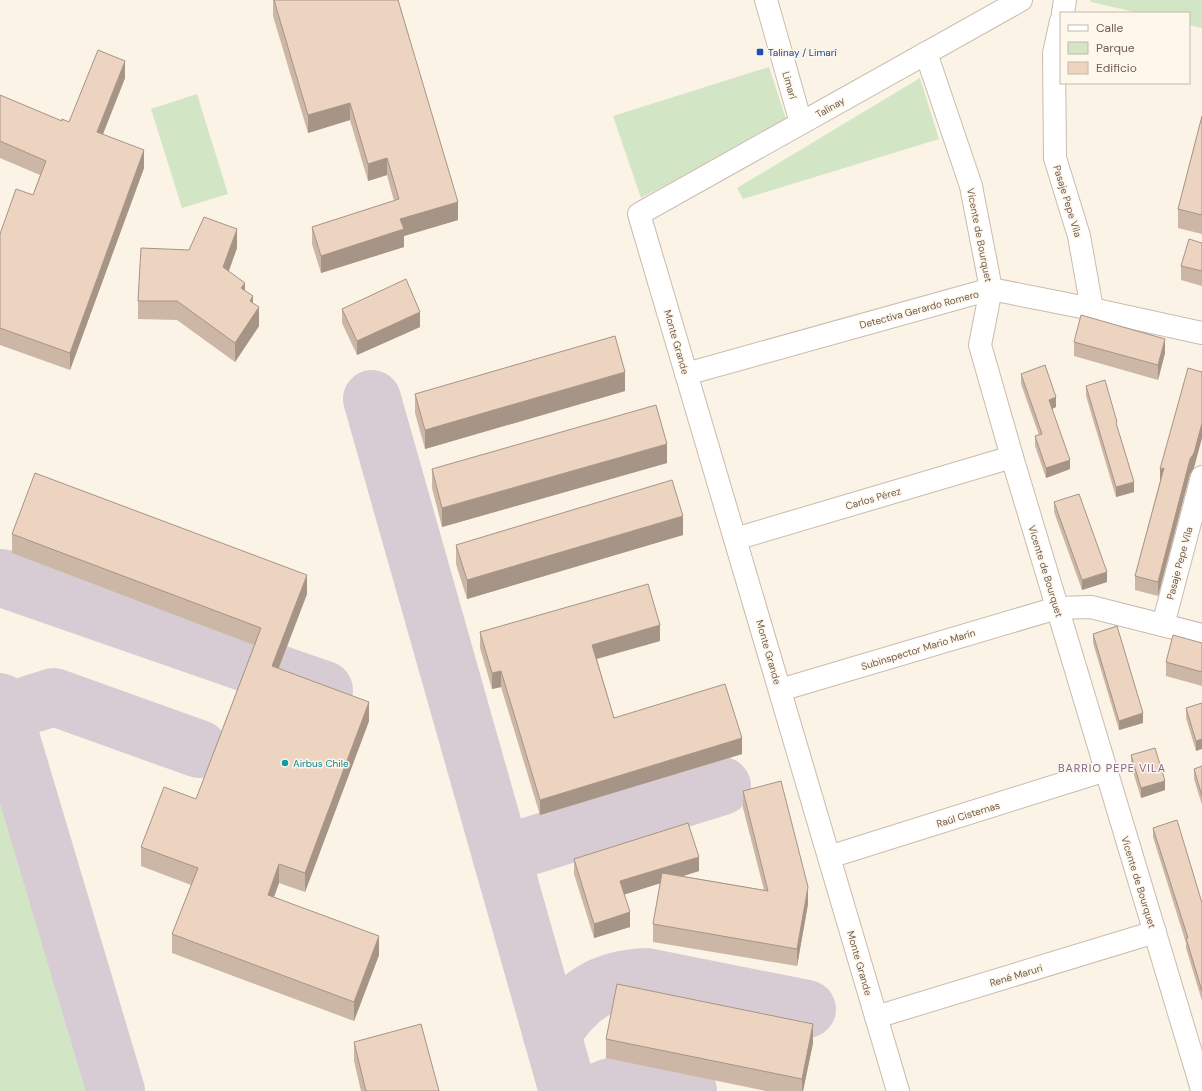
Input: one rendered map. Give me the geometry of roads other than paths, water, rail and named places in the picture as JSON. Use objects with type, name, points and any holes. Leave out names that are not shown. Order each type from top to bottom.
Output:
[{"type":"street","name":"Limarí","points":[[766,0],[801,123]]},
{"type":"street","name":"Talinay","points":[[639,214],[1021,0]]},
{"type":"street","points":[[1063,12],[1065,0]]},
{"type":"street","name":"Pasaje Pepe Vila","points":[[1060,26],[1054,53],[1055,158],[1079,236],[1092,309]]},
{"type":"street","name":"Vicente de Bourquet","points":[[926,53],[971,186],[991,289],[980,345],[1057,608],[1155,932],[1197,1087]]},
{"type":"street","name":"Monte Grande","points":[[639,214],[898,1091]]},
{"type":"street","name":"Detectiva Gerardo Romero","points":[[686,374],[991,289],[1092,309],[1202,334]]},
{"type":"street","name":"Carlos Pérez","points":[[735,539],[1012,457]]},
{"type":"street","name":"Pasaje Pepe Vila","points":[[1163,625],[1202,477]]},
{"type":"street","points":[[1057,608],[1091,607],[1202,635]]},
{"type":"street","name":"Subinspector Mario Marín","points":[[780,690],[1057,608]]},
{"type":"street","name":"Raúl Cisternas","points":[[829,857],[1106,770]]},
{"type":"street","name":"René Maruri","points":[[876,1017],[1155,932]]},
{"type":"place","name":"Talinay / Limarí","points":[[760,52]]},
{"type":"place","name":"Airbus Chile","points":[[285,763]]},
{"type":"district","name":"BARRIO PEPE VILA","points":[[1112,768]]}]
